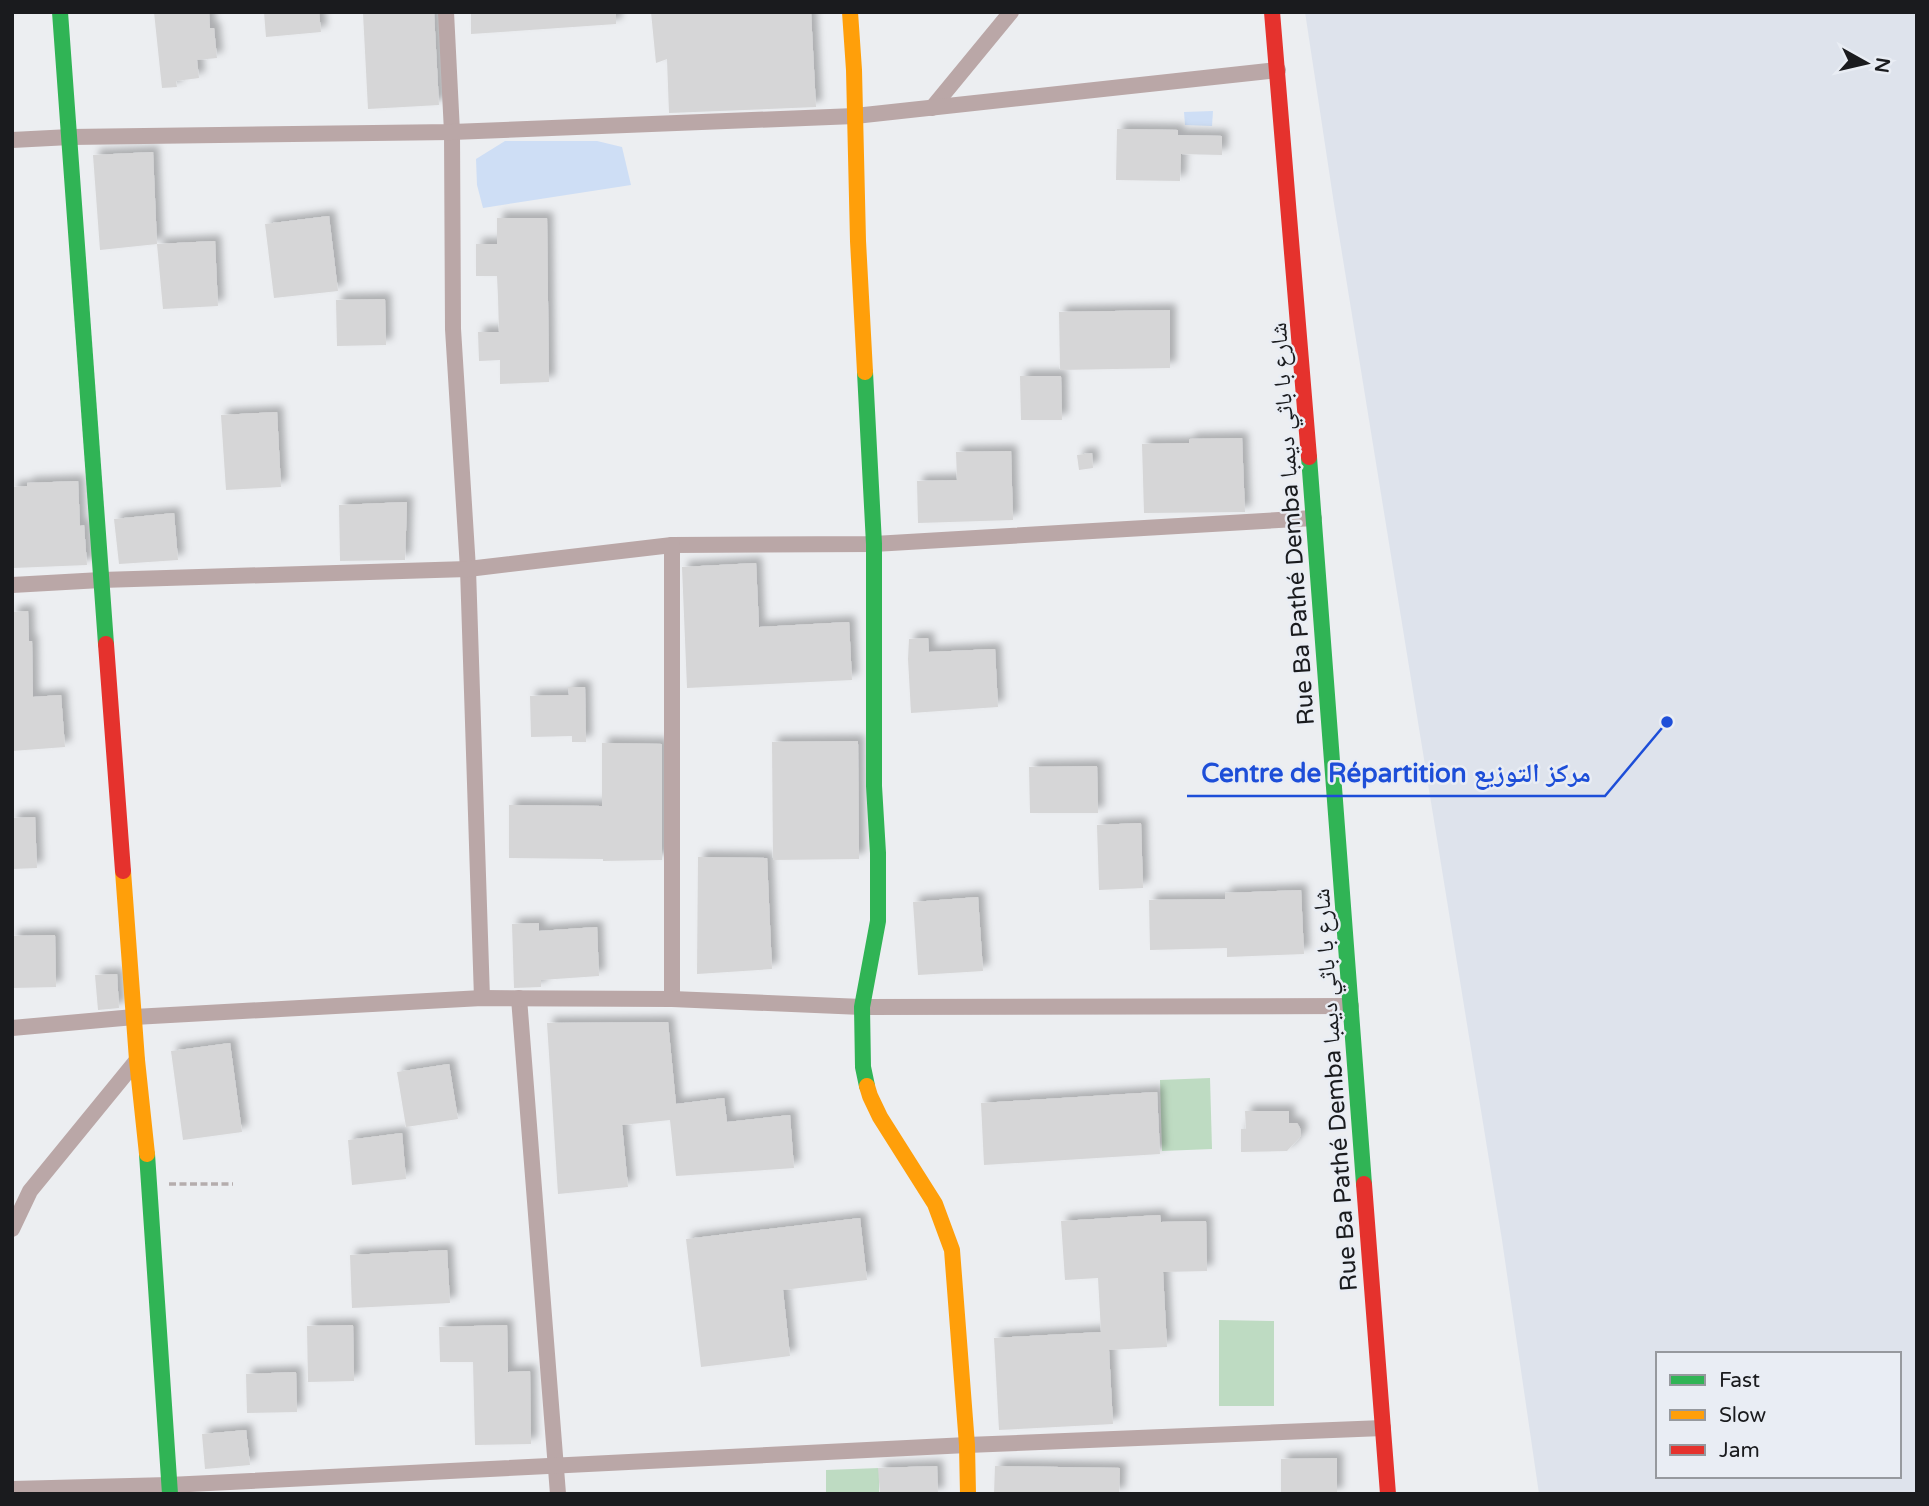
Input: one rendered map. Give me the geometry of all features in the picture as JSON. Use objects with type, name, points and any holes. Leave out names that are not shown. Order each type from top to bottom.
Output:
[{"type":"street","points":[[60,12],[137,1060],[150,1184],[169,1489]]},
{"type":"street","points":[[446,12],[452,132],[453,329],[468,569],[482,998]]},
{"type":"street","points":[[850,12],[858,241],[874,544],[874,786],[878,853],[878,921],[862,1007],[863,1067],[870,1096],[880,1117],[934,1204],[952,1250],[967,1444],[968,1494]]},
{"type":"street","points":[[932,108],[1011,12]]},
{"type":"street","name":"Rue Ba Pathé Demba شارع با باثي ديمبا","points":[[1272,12],[1314,518],[1388,1494]]},
{"type":"street","points":[[12,140],[452,132],[855,116],[1278,70]]},
{"type":"street","points":[[12,585],[468,569],[672,545],[874,544],[1314,518]]},
{"type":"street","points":[[671,999],[672,545]]},
{"type":"street","points":[[12,1028],[134,1017],[482,998],[671,999],[862,1007],[1351,1006]]},
{"type":"street","points":[[519,998],[558,1494]]},
{"type":"street","points":[[12,1228],[30,1191],[137,1060]]},
{"type":"street","points":[[12,1489],[169,1489],[556,1465],[967,1444],[1383,1428]]},
{"type":"path","points":[[150,1184],[233,1184]]},
{"type":"shaded area","points":[[1305,12],[1917,12],[1917,1494],[1539,1494],[1502,1240]]},
{"type":"green space","points":[[1210,1078],[1212,1149],[1162,1151],[1160,1080]]},
{"type":"green space","points":[[1219,1320],[1274,1321],[1274,1406],[1219,1406]]},
{"type":"green space","points":[[879,1468],[879,1494],[826,1494],[826,1470]]},
{"type":"water","points":[[1213,111],[1212,126],[1185,125],[1184,112]]},
{"type":"water","points":[[505,141],[597,141],[622,147],[631,185],[483,208],[477,185],[476,159]]},
{"type":"building","points":[[154,12],[209,12],[210,28],[214,28],[217,58],[197,60],[199,78],[176,81],[177,87],[162,88]]},
{"type":"building","points":[[264,12],[319,12],[321,32],[266,37]]},
{"type":"building","points":[[434,12],[439,105],[368,109],[363,13]]},
{"type":"building","points":[[471,12],[616,12],[616,24],[471,34]]},
{"type":"building","points":[[651,12],[811,12],[816,107],[669,113],[667,59],[656,63]]},
{"type":"building","points":[[1117,129],[1178,130],[1178,135],[1222,136],[1222,155],[1181,154],[1180,181],[1116,180]]},
{"type":"building","points":[[153,152],[157,244],[100,250],[93,155]]},
{"type":"building","points":[[329,216],[338,291],[274,298],[265,224]]},
{"type":"building","points":[[497,218],[547,218],[549,382],[500,384],[500,360],[479,361],[478,332],[499,332],[497,276],[476,276],[476,244],[497,244]]},
{"type":"building","points":[[215,241],[218,306],[163,309],[157,244]]},
{"type":"building","points":[[385,299],[386,345],[337,346],[336,300]]},
{"type":"building","points":[[1170,310],[1170,368],[1060,370],[1059,312]]},
{"type":"building","points":[[1020,376],[1061,376],[1062,420],[1021,420]]},
{"type":"building","points":[[277,412],[281,487],[226,490],[221,415]]},
{"type":"building","points":[[1242,438],[1245,512],[1144,513],[1142,444],[1189,443],[1189,439]]},
{"type":"building","points":[[1011,451],[1013,520],[918,523],[917,481],[957,480],[956,452]]},
{"type":"building","points":[[1092,453],[1093,468],[1079,470],[1077,455]]},
{"type":"building","points":[[78,481],[80,526],[84,525],[87,565],[13,568],[12,487],[27,486],[27,483]]},
{"type":"building","points":[[407,502],[405,560],[340,561],[339,505]]},
{"type":"building","points":[[174,513],[178,560],[119,564],[114,519]]},
{"type":"building","points":[[756,563],[759,627],[849,622],[852,680],[687,688],[682,567]]},
{"type":"building","points":[[28,611],[29,641],[32,641],[33,697],[61,695],[65,747],[12,751],[12,612]]},
{"type":"building","points":[[928,638],[929,652],[995,649],[998,707],[911,713],[909,639]]},
{"type":"building","points":[[568,687],[585,687],[586,742],[572,742],[572,736],[531,737],[530,696],[569,695]]},
{"type":"building","points":[[858,741],[859,859],[773,860],[772,742]]},
{"type":"building","points":[[602,743],[662,744],[662,860],[509,858],[509,805],[602,806]]},
{"type":"building","points":[[1097,766],[1098,813],[1030,813],[1029,767]]},
{"type":"building","points":[[35,817],[37,868],[12,869],[12,818]]},
{"type":"building","points":[[1141,823],[1143,888],[1099,890],[1097,825]]},
{"type":"building","points":[[698,857],[767,858],[772,969],[697,974]]},
{"type":"building","points":[[1301,890],[1304,954],[1227,957],[1227,948],[1150,950],[1149,900],[1225,899],[1225,893]]},
{"type":"building","points":[[978,897],[983,971],[918,975],[913,902]]},
{"type":"building","points":[[539,923],[539,931],[597,927],[599,976],[541,980],[541,987],[514,988],[512,924]]},
{"type":"building","points":[[55,935],[56,987],[12,988],[12,936]]},
{"type":"building","points":[[117,974],[119,1008],[98,1010],[95,975]]},
{"type":"building","points":[[668,1022],[676,1104],[724,1098],[727,1122],[790,1115],[794,1168],[676,1176],[670,1120],[622,1125],[628,1187],[558,1194],[547,1023]]},
{"type":"building","points":[[230,1043],[242,1132],[183,1140],[171,1051]]},
{"type":"building","points":[[449,1064],[458,1119],[406,1127],[397,1072]]},
{"type":"building","points":[[1157,1092],[1160,1154],[984,1165],[981,1103]]},
{"type":"building","points":[[1245,1111],[1289,1111],[1289,1123],[1297,1123],[1301,1136],[1287,1151],[1241,1152],[1241,1129],[1246,1129]]},
{"type":"building","points":[[402,1133],[406,1179],[352,1185],[348,1140]]},
{"type":"building","points":[[1160,1215],[1161,1222],[1206,1221],[1207,1271],[1163,1272],[1167,1347],[1109,1350],[1113,1424],[999,1430],[994,1338],[1101,1332],[1098,1278],[1065,1280],[1061,1221]]},
{"type":"building","points":[[860,1218],[867,1280],[783,1290],[790,1356],[701,1367],[686,1239]]},
{"type":"building","points":[[447,1250],[450,1303],[352,1308],[350,1255]]},
{"type":"building","points":[[353,1325],[354,1381],[308,1382],[307,1326]]},
{"type":"building","points":[[507,1325],[508,1372],[530,1371],[531,1444],[475,1445],[473,1362],[440,1362],[439,1327]]},
{"type":"building","points":[[296,1372],[297,1412],[247,1413],[246,1374]]},
{"type":"building","points":[[246,1430],[250,1465],[205,1469],[202,1434]]},
{"type":"building","points":[[1337,1458],[1337,1494],[1281,1494],[1281,1459]]},
{"type":"building","points":[[937,1466],[938,1494],[880,1494],[878,1468]]},
{"type":"building","points":[[995,1466],[1120,1468],[1119,1494],[994,1494]]},
{"type":"traffic: fast","points":[[60,12],[106,644]]},
{"type":"traffic: fast","points":[[865,372],[874,544],[874,786],[878,853],[878,921],[862,1007],[863,1067],[867,1086]]},
{"type":"traffic: fast","points":[[1309,457],[1364,1184]]},
{"type":"traffic: fast","points":[[147,1154],[170,1494]]},
{"type":"traffic: slow","points":[[850,12],[865,372]]},
{"type":"traffic: slow","points":[[123,871],[147,1154]]},
{"type":"traffic: slow","points":[[867,1086],[880,1117],[935,1204],[952,1250],[967,1445],[968,1494]]},
{"type":"traffic: jam","points":[[1272,12],[1309,457]]},
{"type":"traffic: jam","points":[[106,644],[123,871]]},
{"type":"traffic: jam","points":[[1364,1184],[1388,1494]]},
{"type":"place","name":"Centre de Répartition مركز التوزيع","points":[[1667,722]]}]
